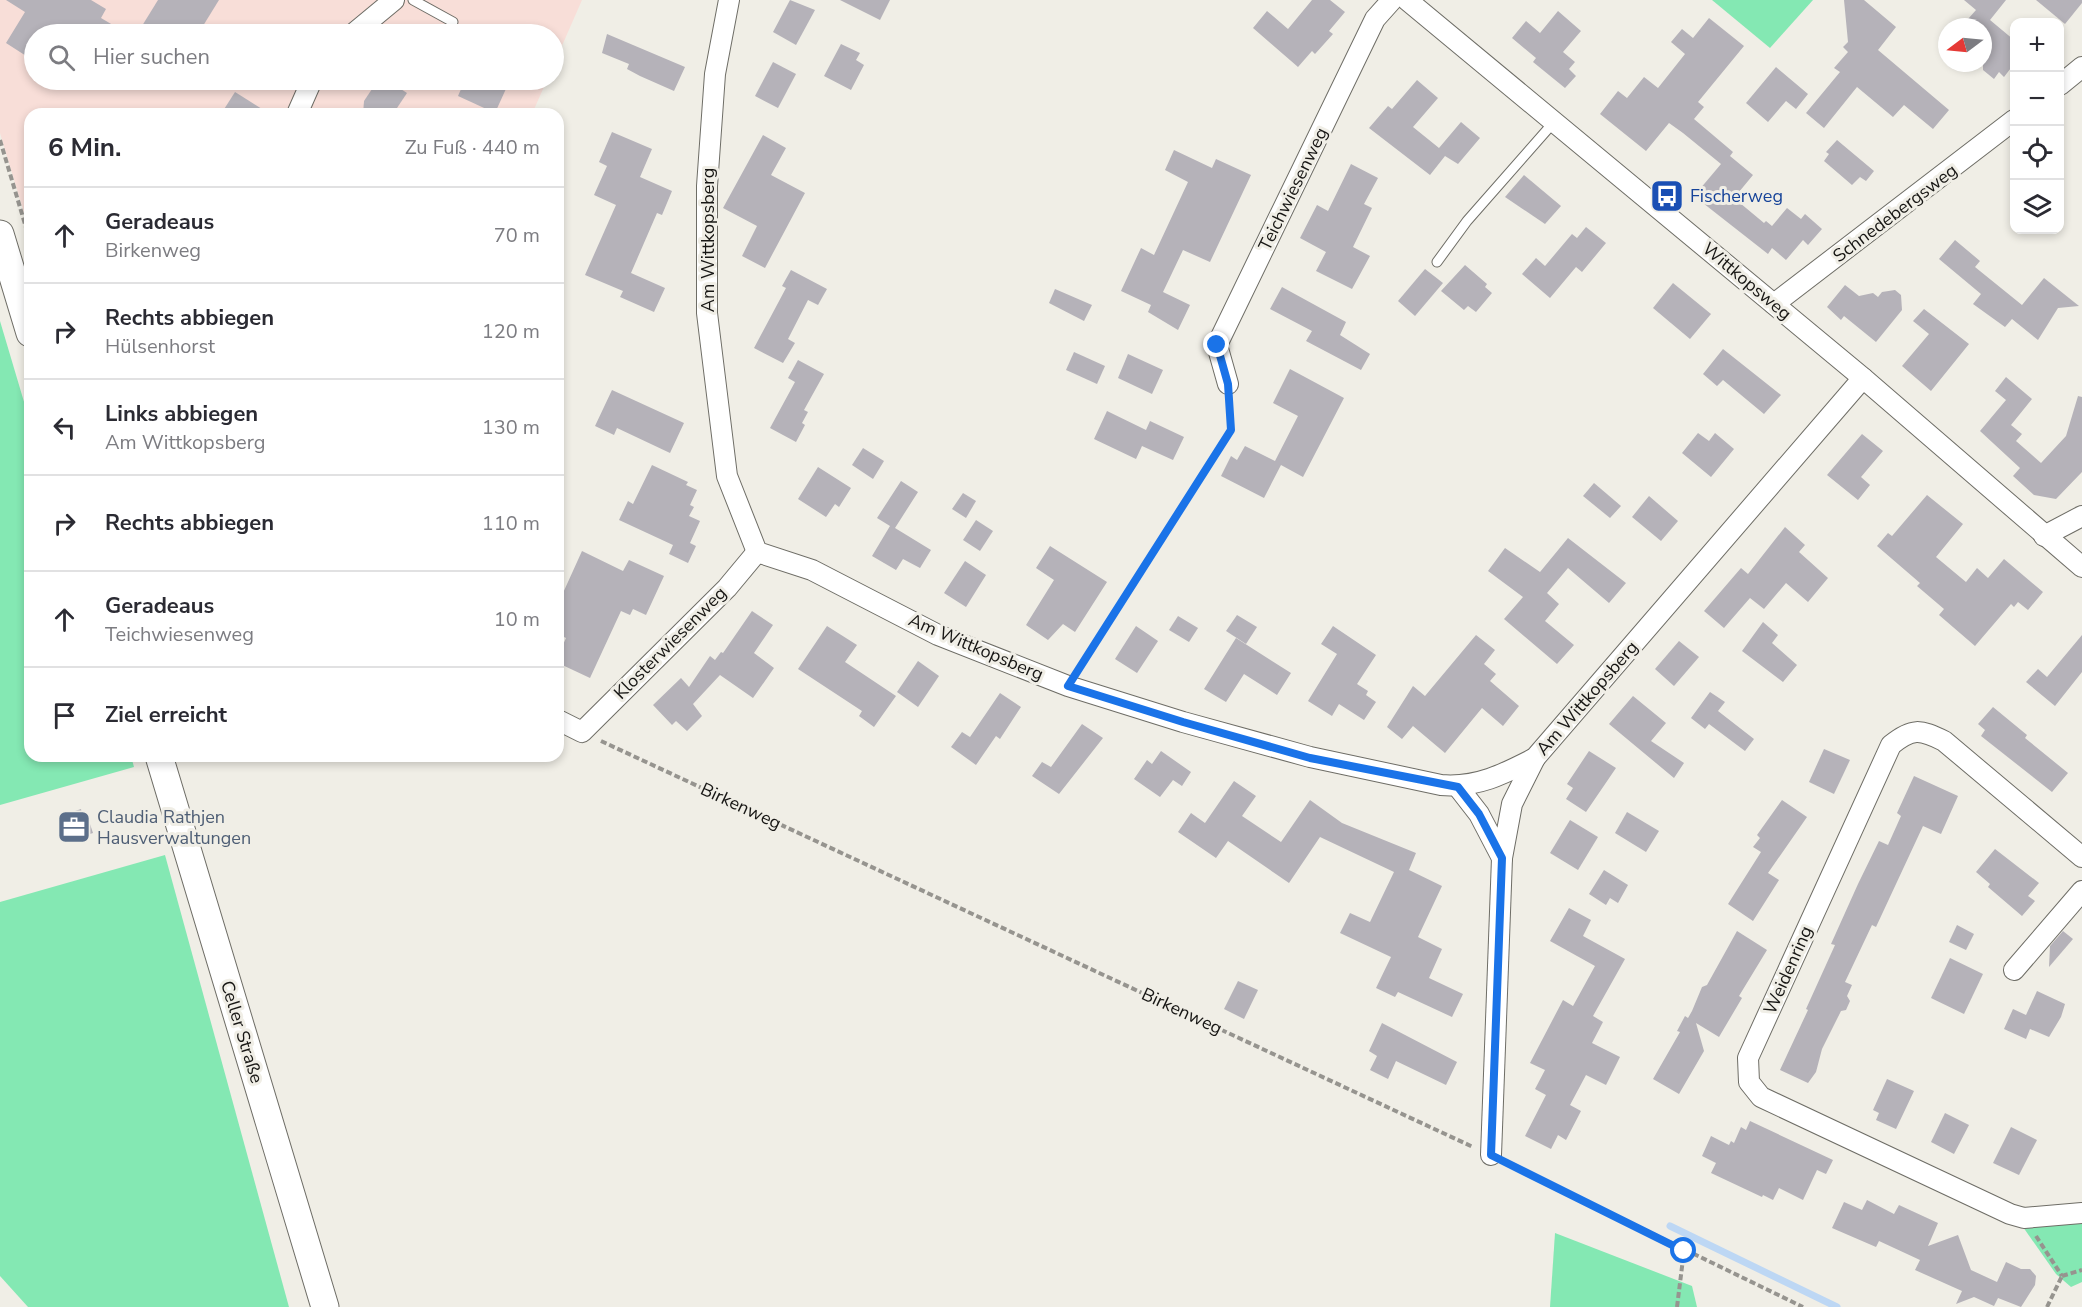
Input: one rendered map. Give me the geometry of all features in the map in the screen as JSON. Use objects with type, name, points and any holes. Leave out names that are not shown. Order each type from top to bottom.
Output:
[{"type":"street","points":[[365,24],[394,0]]},
{"type":"street","name":"Am Wittkopsberg","points":[[729,0],[715,74],[707,186],[707,313],[727,476],[757,552],[812,570],[938,635],[1068,686],[1310,758],[1458,787],[1493,780],[1535,758],[1863,378]]},
{"type":"street","name":"Teichwiesenweg","points":[[1228,384],[1217,345],[1375,19],[1392,0]]},
{"type":"street","name":"Wittkopsweg","points":[[1407,0],[1863,378],[2082,567]]},
{"type":"street","points":[[2064,82],[2082,67]]},
{"type":"street","points":[[300,108],[308,90]]},
{"type":"street","name":"Schnedebergsweg","points":[[1774,304],[2010,123]]},
{"type":"street","points":[[0,234],[24,313]]},
{"type":"street","points":[[2044,536],[2082,516]]},
{"type":"street","name":"Klosterwiesenweg","points":[[582,732],[727,588],[757,552]]},
{"type":"street","points":[[564,723],[582,732]]},
{"type":"street","name":"Weidenring","points":[[2082,857],[1944,741],[1916,731],[1903,735],[1891,745],[1748,1058],[1749,1082],[1761,1097],[2010,1214],[2024,1218],[2082,1213]]},
{"type":"street","points":[[1491,1155],[1502,858],[1512,804],[1535,758]]},
{"type":"street","name":"Celler Straße","points":[[161,762],[325,1307]]},
{"type":"street","points":[[1458,787],[1479,814],[1502,858]]},
{"type":"street","points":[[2014,970],[2082,891]]},
{"type":"lane","points":[[413,0],[453,22]]},
{"type":"lane","points":[[1437,262],[1473,214],[1554,122]]},
{"type":"path","points":[[0,140],[24,221]]},
{"type":"path","points":[[1068,686],[1231,430],[1228,384]]},
{"type":"path","name":"Birkenweg","points":[[582,732],[1491,1155],[1803,1307]]},
{"type":"path","points":[[2024,1218],[2062,1275]]},
{"type":"path","points":[[1677,1307],[1684,1251]]},
{"type":"path","points":[[2062,1275],[2082,1270]]},
{"type":"path","points":[[2047,1307],[2062,1275]]},
{"type":"shaded area","points":[[0,0],[582,0],[564,41],[564,24],[24,24],[24,90],[543,90],[535,108],[24,108],[24,213],[0,133]]},
{"type":"green space","points":[[1712,0],[1813,0],[1770,48]]},
{"type":"green space","points":[[0,321],[24,402],[24,762],[133,762],[134,767],[0,805]]},
{"type":"green space","points":[[165,855],[289,1307],[28,1307],[0,1276],[0,902]]},
{"type":"green space","points":[[2076,1222],[2082,1224],[2082,1282],[2071,1287],[2056,1274],[2023,1227]]},
{"type":"green space","points":[[1555,1233],[1692,1286],[1697,1307],[1550,1307]]},
{"type":"building","points":[[6,0],[91,0],[106,9],[101,18],[111,24],[24,24],[24,55],[6,43],[25,12]]},
{"type":"building","points":[[158,0],[219,0],[204,24],[143,24]]},
{"type":"building","points":[[790,0],[815,10],[796,45],[773,32]]},
{"type":"building","points":[[840,0],[890,0],[880,20]]},
{"type":"building","points":[[1312,0],[1330,0],[1345,12],[1329,31],[1333,34],[1315,54],[1312,51],[1298,67],[1253,28],[1267,11],[1288,29]]},
{"type":"building","points":[[1844,0],[1864,0],[1896,27],[1878,50],[1949,110],[1933,129],[1904,105],[1893,117],[1857,87],[1824,128],[1806,113],[1840,72],[1834,68],[1848,52],[1843,47],[1848,42]]},
{"type":"building","points":[[1964,0],[2006,0],[1992,18],[1969,18],[1976,10]]},
{"type":"building","points":[[2036,0],[2082,0],[2065,24],[2064,18],[2058,18]]},
{"type":"building","points":[[1558,11],[1581,31],[1563,52],[1575,62],[1569,69],[1576,76],[1565,88],[1533,62],[1536,58],[1512,38],[1526,21],[1540,33]]},
{"type":"building","points":[[1709,18],[1744,46],[1698,102],[1704,107],[1694,119],[1733,152],[1730,156],[1753,175],[1734,198],[1764,223],[1766,221],[1772,226],[1787,208],[1801,219],[1805,214],[1822,229],[1808,245],[1803,240],[1786,260],[1772,248],[1768,254],[1694,196],[1721,164],[1683,133],[1669,123],[1646,151],[1600,114],[1618,91],[1627,98],[1644,77],[1658,88],[1685,54],[1671,42],[1682,29],[1693,38]]},
{"type":"building","points":[[1992,22],[2010,37],[2010,69],[2004,77],[1999,72],[1994,79],[1985,72],[1992,72]]},
{"type":"building","points":[[607,34],[685,67],[674,91],[627,69],[629,64],[602,53]]},
{"type":"building","points":[[841,44],[860,53],[856,60],[864,65],[851,90],[824,76]]},
{"type":"building","points":[[773,62],[796,74],[778,108],[755,96]]},
{"type":"building","points":[[1776,67],[1808,94],[1796,109],[1786,101],[1768,122],[1746,103]]},
{"type":"building","points":[[1417,80],[1438,98],[1413,127],[1439,148],[1461,122],[1480,138],[1458,164],[1445,156],[1430,175],[1369,128],[1388,106],[1392,109]]},
{"type":"building","points":[[371,90],[402,90],[407,93],[397,108],[363,108],[364,101]]},
{"type":"building","points":[[461,90],[505,90],[497,108],[484,108],[458,96]]},
{"type":"building","points":[[235,92],[260,108],[225,108]]},
{"type":"building","points":[[612,132],[652,149],[640,177],[672,191],[662,215],[657,213],[631,273],[665,288],[654,312],[620,297],[623,291],[585,275],[616,205],[594,195],[607,166],[599,162]]},
{"type":"building","points":[[763,135],[786,148],[771,175],[805,193],[765,268],[742,256],[757,226],[723,208]]},
{"type":"building","points":[[1837,140],[1874,171],[1866,181],[1860,177],[1852,185],[1824,161],[1829,154],[1826,152]]},
{"type":"building","points":[[1174,150],[1212,168],[1216,159],[1251,175],[1210,262],[1183,250],[1163,292],[1190,305],[1178,330],[1148,312],[1151,305],[1121,291],[1141,248],[1154,255],[1188,182],[1165,170]]},
{"type":"building","points":[[1351,164],[1378,178],[1364,204],[1372,208],[1353,247],[1370,256],[1352,289],[1316,271],[1326,252],[1300,238],[1317,205],[1328,211]]},
{"type":"building","points":[[1524,175],[1561,206],[1545,224],[1505,197]]},
{"type":"building","points":[[1586,227],[1606,243],[1582,272],[1576,267],[1550,298],[1522,274],[1536,258],[1545,266],[1572,234],[1577,238]]},
{"type":"building","points":[[1955,240],[1980,261],[1975,267],[2022,305],[2044,278],[2079,306],[2058,308],[2038,340],[2012,319],[2005,327],[1973,304],[1981,294],[1939,259]]},
{"type":"building","points":[[1465,265],[1487,284],[1485,287],[1492,293],[1476,312],[1468,306],[1464,310],[1441,291]]},
{"type":"building","points":[[1425,269],[1443,283],[1415,316],[1398,301]]},
{"type":"building","points":[[791,270],[827,289],[818,305],[808,300],[788,339],[795,343],[783,363],[754,348],[786,288],[782,286]]},
{"type":"building","points":[[1673,283],[1711,314],[1690,339],[1653,308]]},
{"type":"building","points":[[1845,285],[1859,296],[1873,293],[1878,297],[1882,292],[1895,290],[1901,295],[1902,310],[1876,342],[1844,316],[1841,320],[1827,307]]},
{"type":"building","points":[[1282,287],[1346,322],[1340,335],[1370,354],[1361,370],[1306,341],[1312,331],[1270,309]]},
{"type":"building","points":[[1055,289],[1092,305],[1084,321],[1049,303]]},
{"type":"building","points":[[1924,309],[1969,344],[1931,391],[1902,366],[1929,334],[1913,321]]},
{"type":"building","points":[[1723,349],[1781,395],[1764,414],[1723,380],[1717,386],[1703,374]]},
{"type":"building","points":[[1074,352],[1105,366],[1097,384],[1066,370]]},
{"type":"building","points":[[1128,354],[1163,370],[1152,394],[1118,378]]},
{"type":"building","points":[[798,360],[824,374],[804,410],[808,412],[802,423],[805,425],[796,442],[770,428],[795,382],[788,378]]},
{"type":"building","points":[[1290,369],[1344,398],[1303,477],[1281,465],[1264,498],[1221,476],[1231,456],[1237,460],[1245,446],[1275,461],[1298,416],[1273,403]]},
{"type":"building","points":[[2006,377],[2032,399],[2011,425],[2022,434],[2016,441],[2041,463],[2066,436],[2078,396],[2082,397],[2082,472],[2056,499],[2034,495],[2013,476],[2020,468],[1980,431],[2006,400],[1995,391]]},
{"type":"building","points":[[612,390],[684,423],[670,453],[617,428],[614,435],[595,426]]},
{"type":"building","points":[[1107,411],[1146,430],[1150,421],[1184,437],[1173,460],[1142,446],[1136,459],[1094,439]]},
{"type":"building","points":[[1698,433],[1709,441],[1715,433],[1734,449],[1711,477],[1682,453]]},
{"type":"building","points":[[1862,434],[1883,451],[1861,477],[1870,485],[1858,500],[1827,475]]},
{"type":"building","points":[[863,448],[884,461],[873,479],[852,465]]},
{"type":"building","points":[[652,465],[688,482],[686,485],[697,490],[690,505],[694,507],[689,516],[700,521],[690,543],[696,546],[688,563],[669,554],[673,545],[619,520],[628,501],[633,504]]},
{"type":"building","points":[[818,467],[851,488],[839,507],[835,504],[826,517],[798,499]]},
{"type":"building","points":[[901,481],[918,492],[895,528],[931,550],[920,568],[903,559],[896,570],[872,556],[890,526],[877,518]]},
{"type":"building","points":[[1594,483],[1621,506],[1610,518],[1583,496]]},
{"type":"building","points":[[963,493],[976,501],[966,518],[952,509]]},
{"type":"building","points":[[1927,495],[1963,524],[1936,557],[1966,582],[1977,568],[1988,578],[2004,559],[2043,592],[2028,610],[2018,602],[2014,607],[2011,604],[1975,646],[1939,615],[1944,609],[1917,586],[1920,583],[1877,546],[1888,533],[1892,536]]},
{"type":"building","points":[[1649,496],[1678,521],[1661,541],[1632,517]]},
{"type":"building","points":[[976,520],[993,531],[980,551],[963,540]]},
{"type":"building","points":[[1785,527],[1805,545],[1799,552],[1828,578],[1808,602],[1786,583],[1764,609],[1750,598],[1724,628],[1704,611],[1741,568],[1748,574]]},
{"type":"building","points":[[1568,538],[1626,583],[1609,603],[1568,568],[1547,593],[1559,604],[1545,621],[1574,645],[1557,664],[1504,619],[1523,597],[1488,571],[1505,548],[1540,572]]},
{"type":"building","points":[[1050,546],[1107,582],[1075,632],[1063,624],[1048,640],[1026,625],[1054,580],[1036,568]]},
{"type":"building","points":[[582,551],[623,571],[629,560],[664,576],[646,615],[633,609],[630,615],[621,611],[590,678],[564,666],[566,638],[564,637],[564,591]]},
{"type":"building","points":[[965,561],[986,575],[966,607],[944,593]]},
{"type":"building","points":[[752,611],[773,625],[754,653],[774,668],[753,698],[720,675],[693,704],[702,716],[687,731],[676,721],[672,725],[653,705],[681,678],[689,687],[710,656],[715,660],[721,652],[723,653]]},
{"type":"building","points":[[1237,615],[1257,627],[1246,644],[1226,631]]},
{"type":"building","points":[[1178,616],[1198,628],[1189,642],[1169,630]]},
{"type":"building","points":[[1763,622],[1778,635],[1772,643],[1797,665],[1783,682],[1742,651]]},
{"type":"building","points":[[827,626],[857,645],[845,662],[896,696],[874,727],[859,716],[862,711],[798,669]]},
{"type":"building","points":[[1136,626],[1158,641],[1137,673],[1115,659]]},
{"type":"building","points":[[1333,626],[1376,655],[1357,684],[1368,691],[1366,695],[1376,702],[1364,720],[1339,704],[1332,716],[1308,701],[1337,654],[1321,644]]},
{"type":"building","points":[[1476,635],[1495,650],[1484,664],[1496,674],[1490,681],[1519,706],[1503,726],[1482,708],[1445,753],[1413,726],[1402,739],[1387,727],[1413,686],[1425,696]]},
{"type":"building","points":[[2082,635],[2082,672],[2055,706],[2026,682],[2038,669],[2047,677]]},
{"type":"building","points":[[1236,638],[1291,673],[1277,695],[1244,674],[1226,702],[1204,689]]},
{"type":"building","points":[[1679,641],[1699,657],[1674,686],[1655,669]]},
{"type":"building","points":[[918,661],[939,676],[918,707],[897,692]]},
{"type":"building","points":[[1710,692],[1725,702],[1718,711],[1754,739],[1745,751],[1709,724],[1705,729],[1691,718]]},
{"type":"building","points":[[1000,693],[1021,707],[1000,739],[996,736],[976,765],[951,747],[962,732],[970,737]]},
{"type":"building","points":[[1633,696],[1666,723],[1651,741],[1684,763],[1674,778],[1609,724]]},
{"type":"building","points":[[1993,707],[2027,735],[2025,738],[2068,773],[2052,792],[1981,736],[1985,730],[1978,724]]},
{"type":"building","points":[[1082,724],[1103,738],[1059,794],[1032,776],[1042,762],[1051,767]]},
{"type":"building","points":[[1824,749],[1850,760],[1834,794],[1809,782]]},
{"type":"building","points":[[1161,751],[1191,772],[1182,786],[1173,780],[1160,797],[1134,779],[1147,760],[1152,764]]},
{"type":"building","points":[[1589,751],[1616,768],[1586,812],[1566,799],[1573,788],[1567,784]]},
{"type":"building","points":[[1914,776],[1958,796],[1941,834],[1923,826],[1876,927],[1872,925],[1845,982],[1852,985],[1847,996],[1850,1001],[1846,1010],[1841,1011],[1822,1049],[1816,1072],[1808,1083],[1780,1070],[1808,1010],[1806,1009],[1835,945],[1831,944],[1858,884],[1879,841],[1888,845],[1901,816],[1897,813]]},
{"type":"building","points":[[1234,781],[1256,796],[1242,816],[1281,842],[1310,800],[1342,823],[1416,853],[1409,870],[1442,886],[1418,937],[1442,949],[1429,978],[1463,994],[1452,1017],[1398,992],[1395,997],[1376,988],[1391,957],[1340,933],[1350,913],[1370,922],[1394,872],[1320,837],[1289,883],[1228,841],[1216,858],[1178,832],[1191,813],[1205,823]]},
{"type":"building","points":[[1782,800],[1807,817],[1768,873],[1779,880],[1753,921],[1728,904],[1761,852],[1753,847],[1760,838],[1757,835]]},
{"type":"building","points":[[81,809],[82,814],[86,812],[93,833],[71,840],[63,815]]},
{"type":"building","points":[[1627,812],[1659,831],[1646,852],[1615,833]]},
{"type":"building","points":[[1570,820],[1598,837],[1578,870],[1550,853]]},
{"type":"building","points":[[1995,849],[2039,883],[2028,896],[2035,901],[2022,916],[1988,887],[1990,884],[1976,872]]},
{"type":"building","points":[[1604,870],[1628,885],[1618,903],[1610,898],[1606,905],[1589,894]]},
{"type":"building","points":[[1569,908],[1591,920],[1583,936],[1625,959],[1593,1016],[1603,1022],[1592,1043],[1620,1057],[1606,1085],[1586,1075],[1570,1105],[1581,1111],[1566,1140],[1558,1135],[1551,1149],[1525,1136],[1546,1095],[1535,1089],[1545,1070],[1530,1063],[1563,1000],[1573,1006],[1595,966],[1550,941]]},
{"type":"building","points":[[1957,925],[1974,934],[1966,950],[1949,942]]},
{"type":"building","points":[[1737,931],[1767,950],[1739,996],[1742,998],[1719,1037],[1696,1023],[1704,1051],[1679,1094],[1653,1079],[1680,1032],[1677,1031],[1685,1016],[1688,1018],[1702,987],[1707,985]]},
{"type":"building","points":[[2063,931],[2073,939],[2049,967],[2050,946]]},
{"type":"building","points":[[1950,958],[1983,974],[1964,1014],[1931,998]]},
{"type":"building","points":[[1238,981],[1258,990],[1244,1019],[1224,1009]]},
{"type":"building","points":[[2037,991],[2065,1004],[2061,1017],[2049,1037],[2030,1029],[2026,1039],[2004,1029],[2013,1009],[2026,1015]]},
{"type":"building","points":[[1382,1023],[1457,1062],[1446,1085],[1396,1061],[1388,1079],[1370,1070],[1377,1056],[1369,1051]]},
{"type":"building","points":[[1887,1079],[1914,1091],[1896,1129],[1876,1120],[1879,1113],[1873,1110]]},
{"type":"building","points":[[1945,1113],[1969,1125],[1954,1154],[1931,1142]]},
{"type":"building","points":[[1750,1121],[1833,1160],[1826,1174],[1817,1170],[1803,1200],[1779,1188],[1773,1200],[1763,1195],[1762,1197],[1711,1173],[1716,1163],[1702,1156],[1711,1136],[1729,1145],[1731,1141],[1734,1143],[1741,1127],[1746,1130]]},
{"type":"building","points":[[2011,1127],[2037,1140],[2019,1175],[1993,1163]]},
{"type":"building","points":[[1867,1200],[1894,1214],[1899,1205],[1938,1223],[1928,1246],[1958,1235],[1971,1270],[1997,1282],[2006,1262],[2021,1269],[2030,1269],[2036,1276],[2035,1285],[2021,1307],[1998,1298],[1994,1306],[1974,1297],[1956,1304],[1962,1291],[1915,1270],[1920,1260],[1879,1241],[1876,1247],[1832,1228],[1844,1202],[1862,1210]]},
{"type":"waterway","points":[[1670,1226],[1837,1307]]},
{"type":"place","name":"Fischerweg","points":[[1667,196]]},
{"type":"place","name":"Claudia Rathjen Hausverwaltungen","points":[[74,827]]},
{"type":"route","points":[[1217,345],[1228,384],[1231,430],[1068,686],[1310,758],[1458,787],[1479,814],[1502,858],[1491,1155],[1684,1251]]}]
